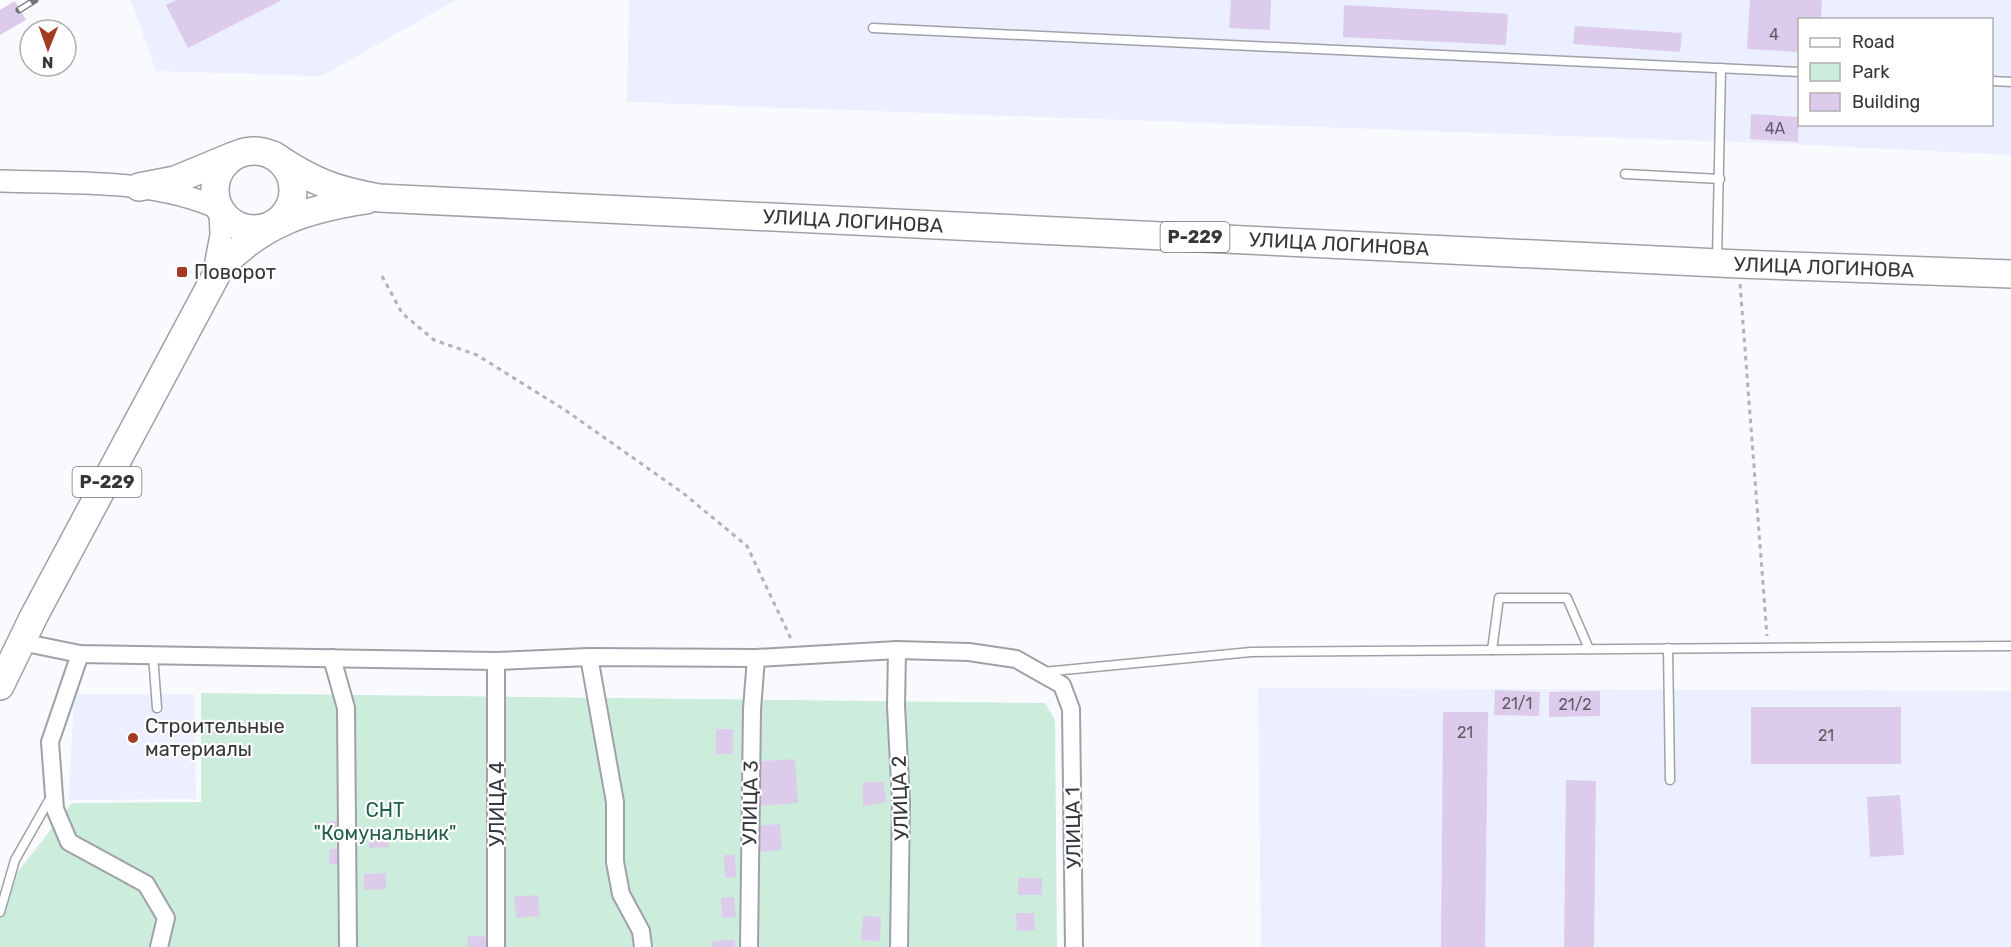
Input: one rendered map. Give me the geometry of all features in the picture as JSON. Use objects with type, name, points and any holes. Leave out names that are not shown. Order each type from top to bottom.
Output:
[{"type":"main road","points":[[138,187],[175,180],[251,150],[273,155],[306,177],[322,184],[379,198]]},
{"type":"main road","points":[[239,153],[221,168],[214,192],[220,209],[231,223],[242,228],[254,230],[327,207],[379,198]]},
{"type":"main road","points":[[213,278],[235,252],[274,224],[289,210],[294,189],[288,169],[273,155]]},
{"type":"main road","name":"УЛИЦА ЛОГИНОВА","points":[[379,198],[1728,263],[2011,274]]},
{"type":"main road","name":"Р-229","points":[[0,686],[213,278]]},
{"type":"street","points":[[0,181],[138,187],[189,197],[220,209],[222,235],[213,278]]},
{"type":"street","points":[[21,642],[80,654],[496,661],[589,657],[756,658],[897,650],[969,652],[1016,659],[1043,672]]},
{"type":"street","name":"УЛИЦА 2","points":[[897,650],[896,706],[901,802],[899,947]]},
{"type":"street","points":[[80,654],[50,742],[55,809],[69,842],[146,884],[165,918],[159,947]]},
{"type":"street","points":[[589,657],[615,802],[615,862],[619,884],[621,894],[641,931],[643,947]]},
{"type":"street","points":[[333,658],[346,708],[348,947]]},
{"type":"street","name":"УЛИЦА 3","points":[[749,947],[752,709],[756,658]]},
{"type":"street","name":"УЛИЦА 4","points":[[495,947],[496,661]]},
{"type":"street","name":"УЛИЦА 1","points":[[1043,672],[1062,685],[1071,709],[1074,947]]},
{"type":"lane","points":[[873,28],[1798,72]]},
{"type":"lane","points":[[1721,68],[1720,179],[1728,263]]},
{"type":"lane","points":[[1993,81],[2011,82]]},
{"type":"lane","points":[[1625,174],[1720,179]]},
{"type":"lane","points":[[1491,650],[1499,598],[1567,598],[1589,649]]},
{"type":"lane","points":[[1043,672],[1251,652],[2011,646]]},
{"type":"lane","points":[[1668,648],[1670,780]]},
{"type":"lane","points":[[153,655],[157,708]]},
{"type":"lane","points":[[0,912],[15,860],[54,792]]},
{"type":"path","points":[[1728,263],[1768,647]]},
{"type":"path","points":[[382,276],[402,313],[434,340],[477,355],[565,410],[684,494],[747,546],[800,656]]},
{"type":"shaded area","points":[[131,0],[456,0],[322,76],[156,71]]},
{"type":"shaded area","points":[[629,0],[2011,0],[2011,155],[1789,144],[627,102]]},
{"type":"shaded area","points":[[1258,688],[2011,691],[2011,947],[1261,947]]},
{"type":"shaded area","points":[[74,694],[194,694],[196,799],[69,800]]},
{"type":"green space","name":"СНТ \"Комунальник\"","points":[[201,693],[1045,703],[1055,720],[1057,947],[0,947],[0,908],[8,884],[72,803],[201,802]]},
{"type":"building","points":[[176,0],[282,0],[188,48],[166,5]]},
{"type":"building","points":[[1231,0],[1271,0],[1270,30],[1229,28]]},
{"type":"building","points":[[1750,0],[1822,0],[1821,18],[1798,18],[1798,52],[1747,49]]},
{"type":"building","points":[[15,1],[25,18],[18,18],[18,25],[0,35],[0,10]]},
{"type":"building","points":[[1344,5],[1508,14],[1506,45],[1343,37]]},
{"type":"building","points":[[1575,26],[1682,33],[1680,52],[1573,44]]},
{"type":"building","points":[[1751,114],[1798,117],[1798,142],[1750,139]]},
{"type":"building","points":[[1495,690],[1540,692],[1539,716],[1494,715]]},
{"type":"building","points":[[1600,691],[1600,716],[1549,717],[1549,692]]},
{"type":"building","points":[[1751,707],[1901,707],[1901,764],[1751,764]]},
{"type":"building","points":[[1443,712],[1488,712],[1485,947],[1441,947]]},
{"type":"building","points":[[716,729],[733,729],[733,754],[716,754]]},
{"type":"building","points":[[795,759],[798,803],[756,806],[753,762]]},
{"type":"building","points":[[1566,780],[1596,781],[1594,947],[1564,947]]},
{"type":"building","points":[[863,782],[883,782],[887,802],[863,806]]},
{"type":"building","points":[[1900,795],[1904,855],[1870,857],[1867,797]]},
{"type":"building","points":[[329,821],[342,821],[343,841],[329,841]]},
{"type":"building","points":[[780,824],[782,850],[754,852],[752,826]]},
{"type":"building","points":[[388,828],[389,847],[369,848],[369,829]]},
{"type":"building","points":[[342,848],[343,864],[329,864],[329,849]]},
{"type":"building","points":[[724,855],[735,855],[736,877],[725,878]]},
{"type":"building","points":[[386,873],[386,889],[364,890],[364,874]]},
{"type":"building","points":[[1018,878],[1042,878],[1042,895],[1018,895]]},
{"type":"building","points":[[538,895],[540,916],[516,918],[514,897]]},
{"type":"building","points":[[734,897],[736,917],[722,918],[721,898]]},
{"type":"building","points":[[1016,913],[1034,913],[1035,930],[1017,931]]},
{"type":"building","points":[[863,916],[881,917],[880,941],[861,940]]},
{"type":"building","points":[[468,936],[490,937],[490,947],[467,947]]},
{"type":"building","points":[[735,940],[735,947],[712,947],[712,941]]},
{"type":"railway","points":[[19,10],[35,0]]},
{"type":"place","name":"Поворот","points":[[182,272]]},
{"type":"place","name":"Строительные материалы","points":[[133,738]]}]
